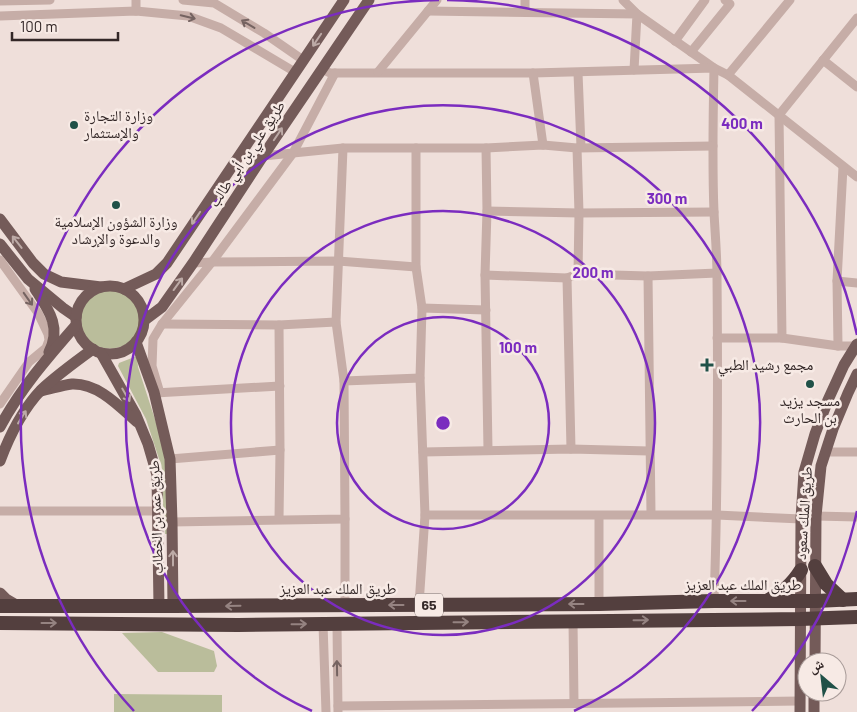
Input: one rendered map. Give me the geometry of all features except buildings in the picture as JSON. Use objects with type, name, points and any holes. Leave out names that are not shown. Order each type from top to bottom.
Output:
[{"type":"highway","points":[[815,566],[826,584],[843,600]]},
{"type":"highway","points":[[767,601],[794,582],[801,570]]},
{"type":"highway","name":"طريق الملك عبد العزيز","points":[[0,606],[600,604],[857,599]]},
{"type":"highway","name":"65","points":[[0,623],[330,624],[857,617]]},
{"type":"main road","name":"طريق علي بن أبي طالب","points":[[124,289],[156,274],[167,263],[344,0]]},
{"type":"main road","name":"طريق علي بن أبي طالب","points":[[146,319],[162,307],[193,263],[369,0]]},
{"type":"main road","points":[[0,219],[33,263],[44,274],[61,282],[101,287],[117,286],[133,294],[145,312],[144,330],[136,342],[120,352],[110,354],[97,351],[82,339],[76,321],[78,307],[84,298],[91,291],[101,287]]},
{"type":"main road","points":[[0,244],[28,279],[52,318],[55,327],[52,346],[42,366]]},
{"type":"main road","points":[[28,279],[76,321]]},
{"type":"main road","points":[[3,403],[42,366],[76,321]]},
{"type":"main road","name":"طريق عمر بن الخطاب","points":[[136,342],[157,393],[170,459],[172,522],[166,606]]},
{"type":"main road","name":"طريق الملك سعود","points":[[800,706],[801,519],[804,472],[815,434],[828,400],[844,365],[856,345]]},
{"type":"main road","points":[[0,427],[3,403],[23,380],[46,348]]},
{"type":"main road","points":[[0,460],[9,438],[27,408],[40,392],[61,372],[97,351]]},
{"type":"main road","name":"طريق عمر بن الخطاب","points":[[97,351],[127,397],[148,444],[157,475],[166,606]]},
{"type":"main road","name":"طريق الملك سعود","points":[[815,652],[816,516],[821,466],[833,429],[857,374]]},
{"type":"main road","points":[[40,392],[72,384],[87,386],[115,402],[141,427]]},
{"type":"main road","points":[[0,593],[18,606]]},
{"type":"street","points":[[11,0],[12,16]]},
{"type":"street","points":[[0,1],[50,0]]},
{"type":"street","points":[[136,0],[136,11]]},
{"type":"street","points":[[183,0],[212,2],[264,33],[303,60]]},
{"type":"street","points":[[378,72],[437,0]]},
{"type":"street","points":[[525,0],[525,12]]},
{"type":"street","points":[[623,0],[637,14],[714,68],[728,75],[857,177]]},
{"type":"street","points":[[675,41],[706,0]]},
{"type":"street","points":[[691,52],[730,4],[725,0]]},
{"type":"street","points":[[728,75],[790,0]]},
{"type":"street","points":[[0,16],[136,11],[188,16],[222,28],[295,72]]},
{"type":"street","points":[[428,11],[637,14]]},
{"type":"street","points":[[634,70],[637,14]]},
{"type":"street","points":[[782,338],[779,114],[857,19]]},
{"type":"street","points":[[823,60],[857,87]]},
{"type":"street","points":[[322,69],[330,73],[578,73],[714,68]]},
{"type":"street","points":[[714,68],[712,146],[717,273],[717,515],[714,601]]},
{"type":"street","points":[[280,386],[157,393],[152,366],[153,339],[162,324],[212,262],[292,153],[335,73]]},
{"type":"street","points":[[533,73],[543,145]]},
{"type":"street","points":[[578,73],[578,274]]},
{"type":"street","points":[[263,156],[342,148],[486,148],[543,145],[579,147],[712,146]]},
{"type":"street","points":[[342,148],[336,322],[344,381],[345,605]]},
{"type":"street","points":[[416,148],[416,267],[422,308],[420,378],[425,515],[419,605]]},
{"type":"street","points":[[486,148],[485,275],[488,450]]},
{"type":"street","points":[[838,346],[837,281],[843,167]]},
{"type":"street","points":[[486,210],[579,213],[714,212]]},
{"type":"street","points":[[0,260],[38,313],[50,340],[46,348]]},
{"type":"street","points":[[193,263],[338,261],[416,267]]},
{"type":"street","points":[[485,275],[567,278],[578,274],[648,276],[717,273]]},
{"type":"street","points":[[648,276],[651,514]]},
{"type":"street","points":[[567,278],[571,449]]},
{"type":"street","points":[[837,281],[857,283]]},
{"type":"street","points":[[422,308],[486,310]]},
{"type":"street","points":[[162,324],[279,325],[336,322]]},
{"type":"street","points":[[279,325],[279,519]]},
{"type":"street","points":[[717,338],[782,338],[838,346],[856,345]]},
{"type":"street","points":[[344,381],[420,378]]},
{"type":"street","points":[[423,452],[571,449],[649,450]]},
{"type":"street","points":[[170,459],[280,450]]},
{"type":"street","points":[[826,452],[857,452]]},
{"type":"street","points":[[0,511],[158,511]]},
{"type":"street","points":[[425,515],[600,516],[651,514],[801,519]]},
{"type":"street","points":[[600,516],[600,604]]},
{"type":"street","points":[[816,516],[857,517]]},
{"type":"street","points":[[172,522],[345,519]]},
{"type":"street","points":[[573,621],[574,703]]},
{"type":"street","points":[[330,624],[338,709],[552,708],[574,703],[656,702],[723,702],[800,706]]},
{"type":"street","points":[[326,712],[330,624]]},
{"type":"street","points":[[656,702],[656,712]]},
{"type":"street","points":[[723,702],[723,712]]},
{"type":"green space","points":[[115,290],[129,296],[134,302],[140,322],[137,334],[130,342],[110,349],[99,347],[89,340],[82,330],[81,315],[86,303],[93,296],[98,293]]},
{"type":"green space","points":[[137,356],[138,367],[164,447],[168,500],[168,534],[165,534],[160,462],[146,419],[118,366],[119,363]]},
{"type":"green space","points":[[162,632],[214,651],[217,666],[214,672],[158,672],[122,633]]},
{"type":"green space","points":[[114,694],[222,695],[222,712],[114,712]]},
{"type":"place","name":"وزارة التجارة والإستثمار","points":[[74,125]]},
{"type":"place","name":"وزارة الشؤون الإسلامية والدعوة والإرشاد","points":[[116,205]]},
{"type":"place","name":"مجمع رشيد الطبي","points":[[707,365]]},
{"type":"place","name":"مسجد يزيد بن الحارث","points":[[810,384]]}]
